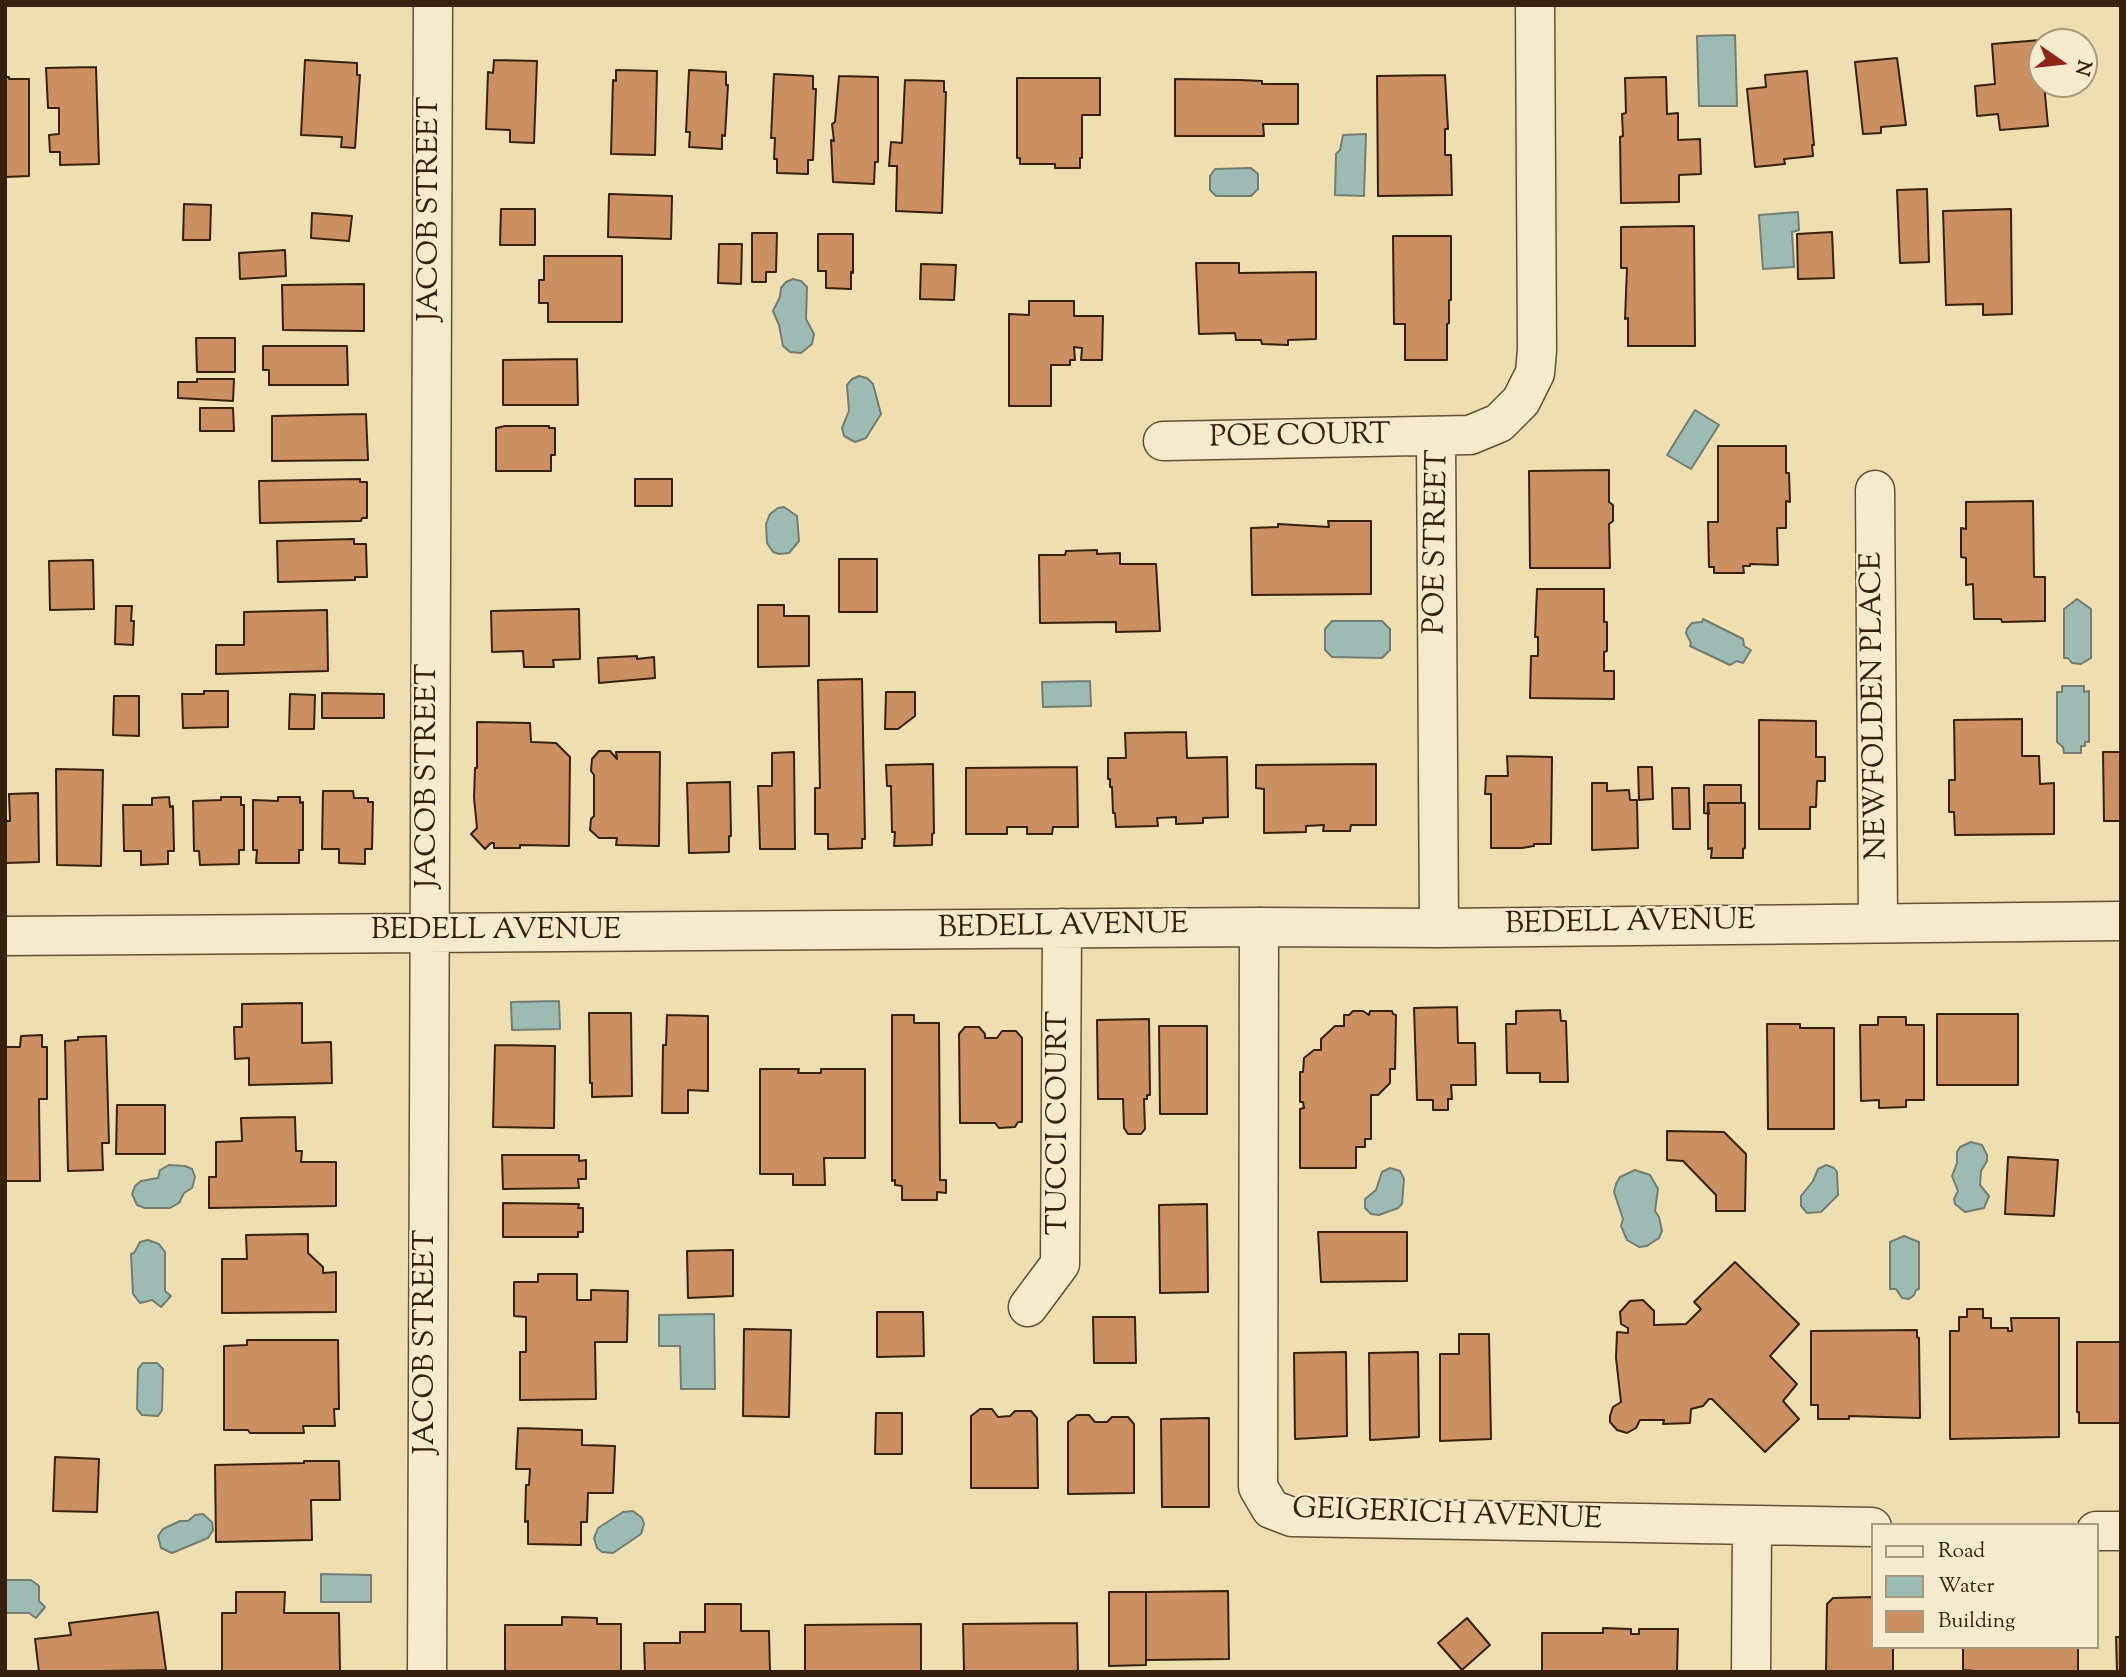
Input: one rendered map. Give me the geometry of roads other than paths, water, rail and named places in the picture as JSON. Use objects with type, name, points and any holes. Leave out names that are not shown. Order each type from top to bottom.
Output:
[{"type":"street","name":"JACOB STREET","points":[[427,1672],[433,5]]},
{"type":"street","name":"POE STREET","points":[[1439,928],[1436,436],[1470,435],[1499,423],[1521,401],[1535,373],[1535,5]]},
{"type":"street","name":"POE COURT","points":[[1163,441],[1436,436]]},
{"type":"street","name":"NEWFOLDEN PLACE","points":[[1875,490],[1878,922]]},
{"type":"street","name":"BEDELL AVENUE","points":[[5,936],[1062,928],[1439,928],[2121,920]]},
{"type":"street","name":"GEIGERICH AVENUE","points":[[1259,927],[1258,1487],[1271,1509],[1292,1517],[1870,1527]]},
{"type":"street","name":"TUCCI COURT","points":[[1028,1307],[1060,1264],[1062,928]]},
{"type":"street","points":[[1751,1672],[1752,1525]]},
{"type":"street","points":[[2098,1531],[2121,1531]]},
{"type":"water","points":[[1735,35],[1737,106],[1699,106],[1697,36]]},
{"type":"water","points":[[1366,134],[1364,196],[1335,195],[1336,154],[1340,150],[1343,135]]},
{"type":"water","points":[[1251,168],[1258,174],[1258,189],[1251,196],[1216,196],[1210,190],[1210,176],[1215,169]]},
{"type":"water","points":[[1798,212],[1799,230],[1792,232],[1794,267],[1763,269],[1759,215]]},
{"type":"water","points":[[793,279],[801,281],[807,287],[806,319],[814,334],[812,344],[801,353],[790,352],[783,346],[773,311],[781,288]]},
{"type":"water","points":[[859,376],[867,378],[873,384],[881,414],[866,438],[855,442],[844,436],[842,428],[849,411],[847,385]]},
{"type":"water","points":[[1695,410],[1719,425],[1691,469],[1667,455]]},
{"type":"water","points":[[784,507],[797,516],[799,541],[789,553],[779,554],[773,552],[767,543],[766,524],[770,514]]},
{"type":"water","points":[[2077,599],[2091,609],[2091,658],[2081,664],[2064,658],[2064,609]]},
{"type":"water","points":[[1703,619],[1743,639],[1744,646],[1751,650],[1743,663],[1737,661],[1730,665],[1690,646],[1687,629],[1692,623],[1702,622]]},
{"type":"water","points":[[1332,621],[1382,621],[1390,629],[1390,650],[1382,658],[1332,657],[1325,650],[1325,629]]},
{"type":"water","points":[[1090,681],[1091,706],[1043,707],[1042,682]]},
{"type":"water","points":[[2062,686],[2084,686],[2084,692],[2089,691],[2089,742],[2081,746],[2081,753],[2064,753],[2063,747],[2057,742],[2057,692],[2062,692]]},
{"type":"water","points":[[559,1001],[560,1029],[512,1030],[511,1002]]},
{"type":"water","points":[[1971,1142],[1982,1145],[1987,1155],[1987,1161],[1981,1171],[1980,1185],[1989,1196],[1984,1208],[1965,1212],[1955,1204],[1958,1191],[1952,1176],[1957,1163],[1957,1152],[1960,1147]]},
{"type":"water","points":[[169,1165],[192,1169],[195,1177],[192,1188],[184,1193],[179,1203],[170,1208],[145,1208],[137,1205],[132,1194],[135,1186],[141,1181],[158,1178],[160,1170]]},
{"type":"water","points":[[1826,1165],[1837,1172],[1838,1195],[1821,1212],[1807,1213],[1801,1206],[1801,1196],[1813,1181],[1818,1169]]},
{"type":"water","points":[[1390,1168],[1400,1171],[1404,1179],[1402,1204],[1379,1215],[1371,1214],[1365,1208],[1365,1199],[1376,1190],[1382,1172]]},
{"type":"water","points":[[1635,1170],[1650,1175],[1658,1189],[1655,1211],[1662,1231],[1659,1238],[1647,1246],[1639,1247],[1627,1240],[1621,1226],[1623,1219],[1614,1192],[1620,1177]]},
{"type":"water","points":[[1904,1236],[1919,1242],[1919,1289],[1909,1299],[1902,1298],[1896,1289],[1890,1289],[1890,1242]]},
{"type":"water","points":[[148,1240],[159,1244],[165,1252],[165,1291],[171,1296],[161,1307],[152,1300],[140,1303],[133,1294],[131,1254],[140,1242]]},
{"type":"water","points":[[714,1314],[715,1389],[681,1389],[680,1346],[659,1346],[659,1315]]},
{"type":"water","points":[[143,1363],[157,1363],[163,1369],[162,1410],[158,1416],[142,1415],[137,1409],[138,1369]]},
{"type":"water","points":[[633,1511],[642,1518],[644,1524],[641,1534],[613,1553],[602,1552],[597,1548],[594,1538],[598,1528],[623,1512]]},
{"type":"water","points":[[203,1514],[212,1522],[213,1530],[208,1538],[172,1553],[161,1548],[158,1536],[163,1529]]},
{"type":"water","points":[[321,1574],[371,1575],[371,1602],[321,1602]]},
{"type":"water","points":[[5,1580],[31,1580],[39,1586],[39,1601],[45,1607],[36,1618],[29,1613],[5,1613]]}]
